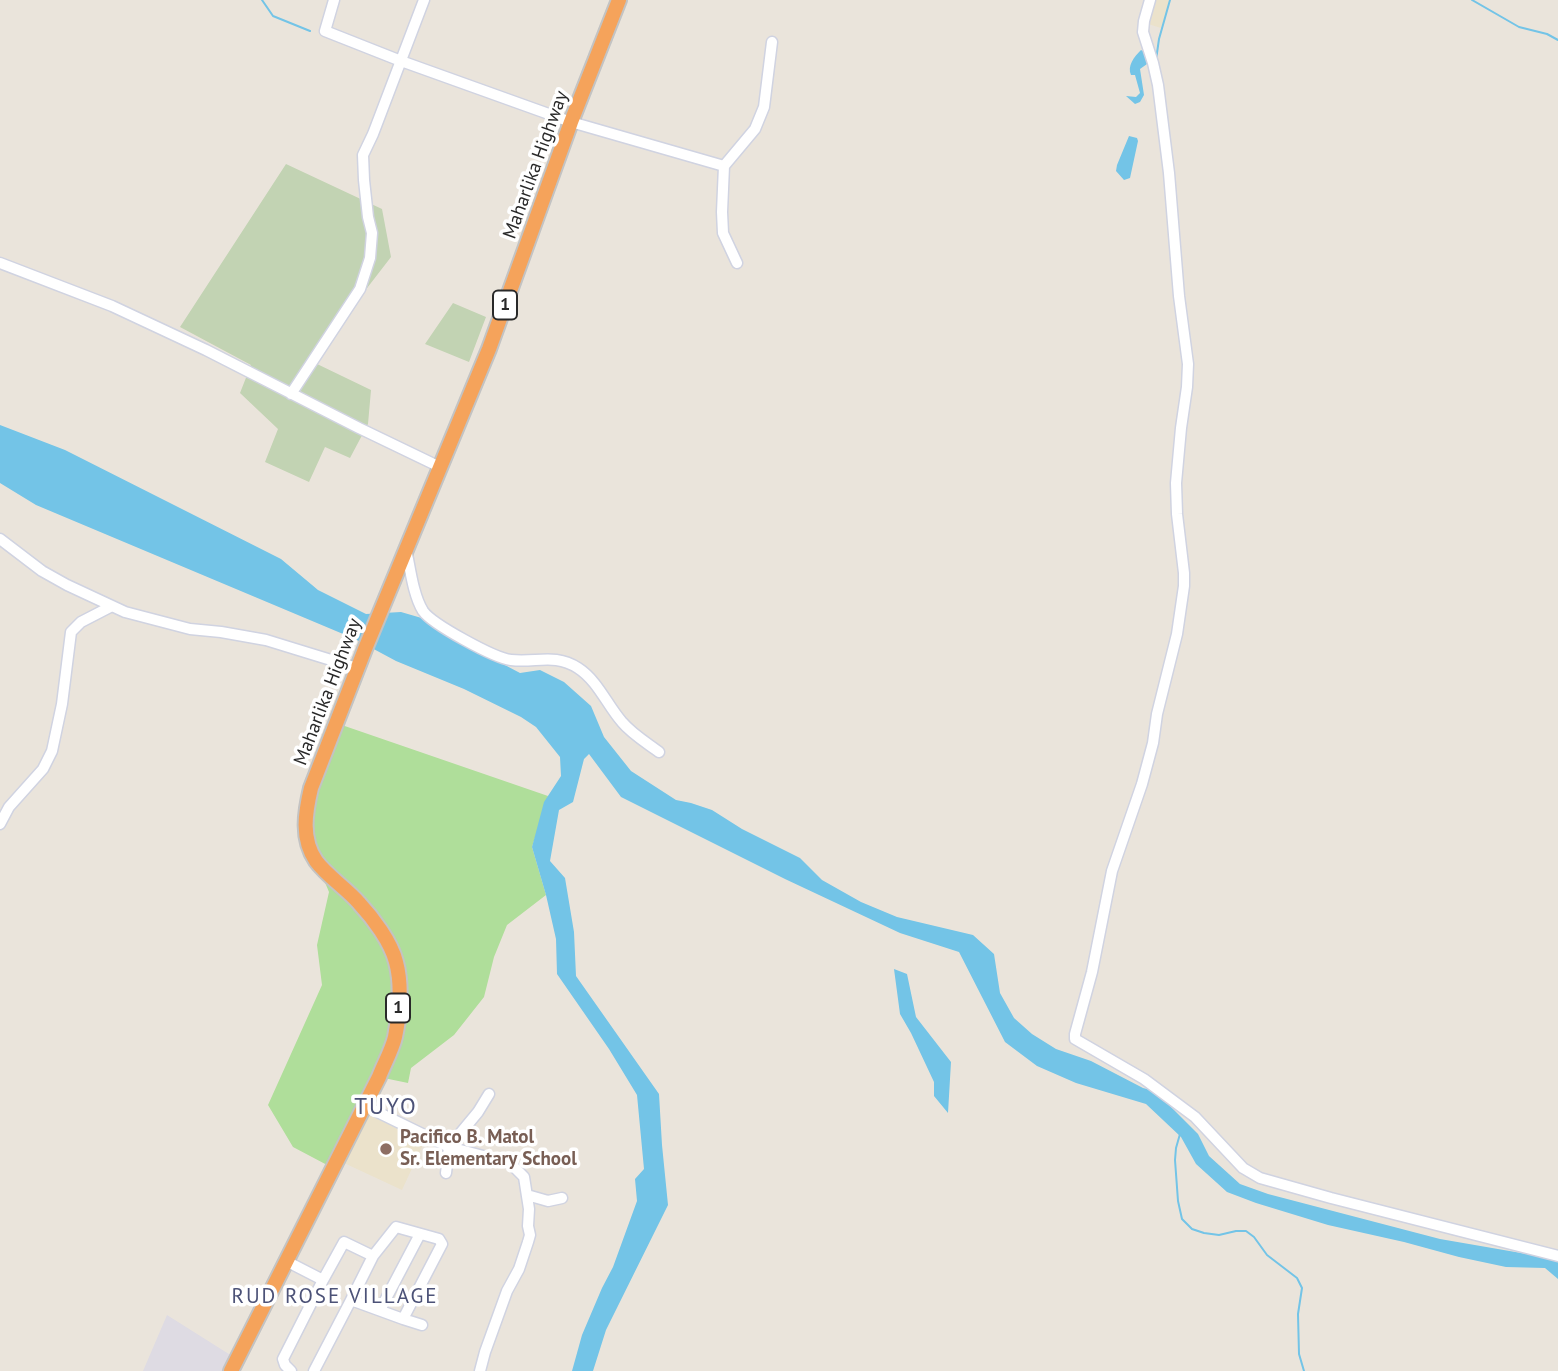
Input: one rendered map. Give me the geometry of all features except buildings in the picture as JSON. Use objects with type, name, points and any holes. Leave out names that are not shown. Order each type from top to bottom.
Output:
[{"type":"highway","name":"Maharlika Highway","points":[[230,1371],[365,1106],[395,1038],[400,990],[396,960],[382,932],[359,902],[316,862],[305,827],[311,788],[382,606],[489,349],[571,122],[619,0]]},
{"type":"street","points":[[334,0],[325,31],[571,122],[724,166]]},
{"type":"street","points":[[291,394],[360,289],[370,258],[372,233],[363,180],[363,155],[424,0]]},
{"type":"street","points":[[1150,0],[1143,32],[1158,85],[1188,364],[1188,387],[1175,483],[1184,586],[1177,634],[1157,714],[1153,743],[1112,872],[1075,1039],[1144,1079],[1195,1117],[1243,1168],[1259,1178],[1558,1256]]},
{"type":"street","points":[[737,263],[723,233],[724,166],[755,129],[764,107],[772,42]]},
{"type":"street","points":[[0,263],[112,306],[206,349],[440,467]]},
{"type":"street","points":[[0,539],[42,571],[125,612],[190,629],[266,640],[357,668]]},
{"type":"street","points":[[406,549],[416,593],[423,611],[432,620],[497,656],[511,660],[552,658],[580,669],[623,723],[659,752]]},
{"type":"street","points":[[0,824],[9,807],[43,769],[52,751],[62,704],[71,632],[81,622],[112,606]]},
{"type":"street","points":[[446,1173],[449,1147],[478,1112],[488,1094]]},
{"type":"street","points":[[365,1106],[449,1147],[510,1163],[524,1177],[530,1209],[528,1242],[519,1269],[504,1299],[480,1371]]},
{"type":"street","points":[[527,1195],[548,1201],[562,1198]]},
{"type":"street","points":[[314,1371],[373,1256],[396,1227],[439,1239],[442,1244],[403,1319]]},
{"type":"street","points":[[380,1310],[420,1234]]},
{"type":"street","points":[[292,1371],[285,1366],[283,1359],[344,1242],[373,1256]]},
{"type":"street","points":[[286,1262],[323,1280]]},
{"type":"street","points":[[351,1300],[422,1325]]},
{"type":"shaded area","points":[[1156,0],[1170,0],[1161,28],[1148,24]]},
{"type":"shaded area","name":"Pacifico B. Matol Sr. Elementary School","points":[[371,1109],[427,1136],[402,1190],[344,1163]]},
{"type":"shaded area","points":[[167,1315],[232,1356],[224,1371],[143,1371]]},
{"type":"green space","points":[[286,164],[382,209],[391,257],[344,318],[315,363],[371,390],[368,424],[350,458],[325,447],[309,482],[265,462],[278,429],[240,393],[251,365],[180,327]]},
{"type":"green space","points":[[453,303],[486,317],[469,362],[425,344]]},
{"type":"green space","points":[[336,723],[548,796],[532,847],[546,895],[507,925],[494,957],[484,997],[454,1035],[411,1068],[408,1083],[379,1077],[329,1166],[293,1147],[268,1105],[322,985],[317,945],[329,892],[316,861],[311,788]]},
{"type":"water","points":[[1141,50],[1148,60],[1140,69],[1144,95],[1140,102],[1135,104],[1126,96],[1136,97],[1140,93],[1130,68]]},
{"type":"water","points":[[1129,136],[1137,138],[1138,141],[1130,178],[1124,180],[1116,171]]},
{"type":"water","points":[[0,425],[65,450],[281,559],[318,590],[366,614],[401,612],[425,619],[520,673],[540,670],[564,682],[591,706],[604,737],[631,771],[676,800],[712,810],[742,829],[800,858],[822,880],[861,902],[897,917],[973,935],[994,954],[1000,993],[1014,1018],[1032,1034],[1056,1049],[1091,1061],[1143,1088],[1155,1091],[1198,1134],[1209,1156],[1240,1184],[1268,1194],[1440,1239],[1550,1258],[1558,1262],[1558,1279],[1545,1268],[1506,1267],[1459,1257],[1328,1225],[1227,1192],[1196,1164],[1181,1137],[1146,1104],[1076,1083],[1037,1066],[1005,1042],[959,952],[900,933],[621,797],[589,754],[584,759],[573,802],[559,810],[550,861],[565,878],[574,932],[576,976],[659,1094],[668,1205],[606,1330],[593,1371],[572,1371],[582,1335],[613,1267],[637,1201],[635,1179],[644,1169],[637,1095],[557,974],[556,939],[532,847],[544,802],[561,776],[560,757],[536,727],[464,689],[396,661],[355,639],[36,505],[0,483]]},
{"type":"water","points":[[894,969],[907,974],[916,1017],[951,1062],[948,1113],[934,1096],[934,1082],[900,1014]]},
{"type":"waterway","points":[[262,0],[273,16],[310,31]]},
{"type":"waterway","points":[[1156,60],[1170,0]]},
{"type":"waterway","points":[[1472,0],[1519,27],[1547,34],[1558,40]]},
{"type":"waterway","points":[[1180,1134],[1175,1160],[1182,1219],[1192,1229],[1204,1233],[1219,1235],[1246,1231],[1267,1255],[1297,1278],[1302,1288],[1298,1314],[1299,1354],[1304,1371]]},
{"type":"place","name":"Pacifico B. Matol Sr. Elementary School","points":[[386,1149]]},
{"type":"district","name":"TUYO","points":[[386,1107]]},
{"type":"district","name":"RUD ROSE VILLAGE","points":[[335,1297]]}]
